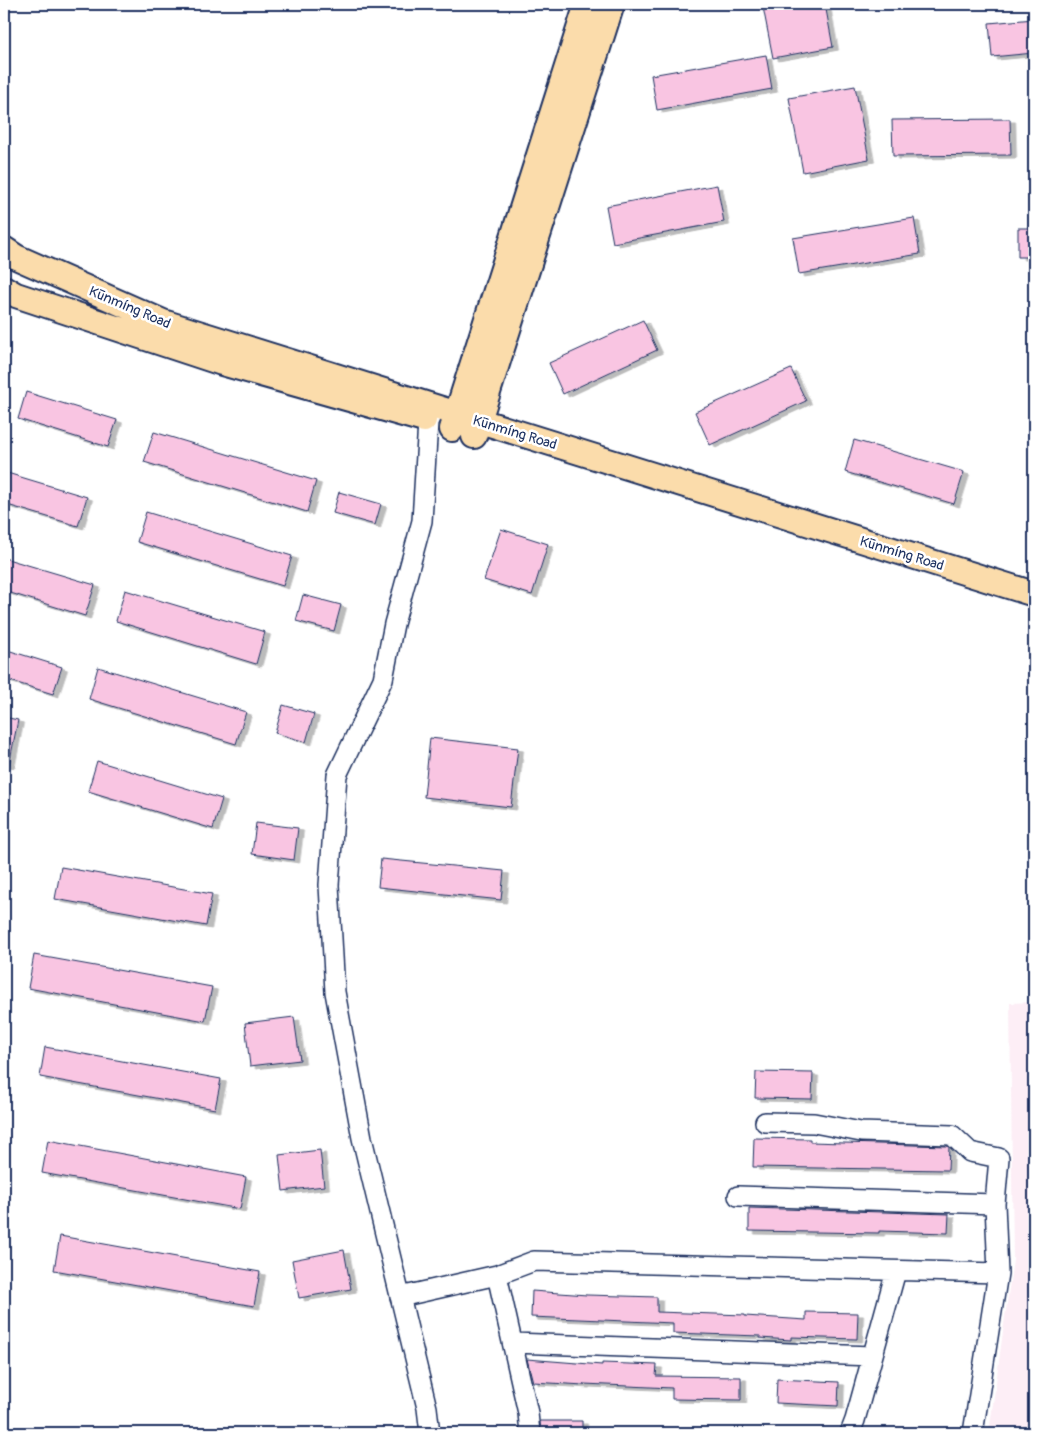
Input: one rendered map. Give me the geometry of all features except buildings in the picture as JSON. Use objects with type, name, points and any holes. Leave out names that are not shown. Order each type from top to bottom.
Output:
[{"type":"main road","points":[[443,418],[586,4]]},
{"type":"main road","points":[[477,428],[612,4]]},
{"type":"main road","name":"Kūnmíng Road","points":[[4,250],[163,322],[443,418]]},
{"type":"main road","name":"Kūnmíng Road","points":[[4,288],[16,295],[222,363],[443,418],[1034,594]]},
{"type":"main road","name":"Kūnmíng Road","points":[[477,428],[1034,609]]},
{"type":"street","points":[[430,1433],[427,1408],[362,1138],[335,992],[329,885],[337,775],[383,679],[394,624],[422,521],[443,418]]},
{"type":"street","points":[[764,1122],[814,1123],[861,1132],[952,1135],[970,1152],[999,1158],[995,1204],[998,1273],[973,1433]]},
{"type":"street","points":[[738,1196],[995,1204]]},
{"type":"street","points":[[400,1297],[497,1275],[534,1261],[998,1273]]},
{"type":"street","points":[[850,1433],[896,1271]]},
{"type":"street","points":[[497,1275],[528,1413],[530,1433]]},
{"type":"street","points":[[513,1343],[872,1356]]},
{"type":"shaded area","points":[[1034,1002],[1034,1433],[989,1433],[1013,1260],[1010,1003]]}]
